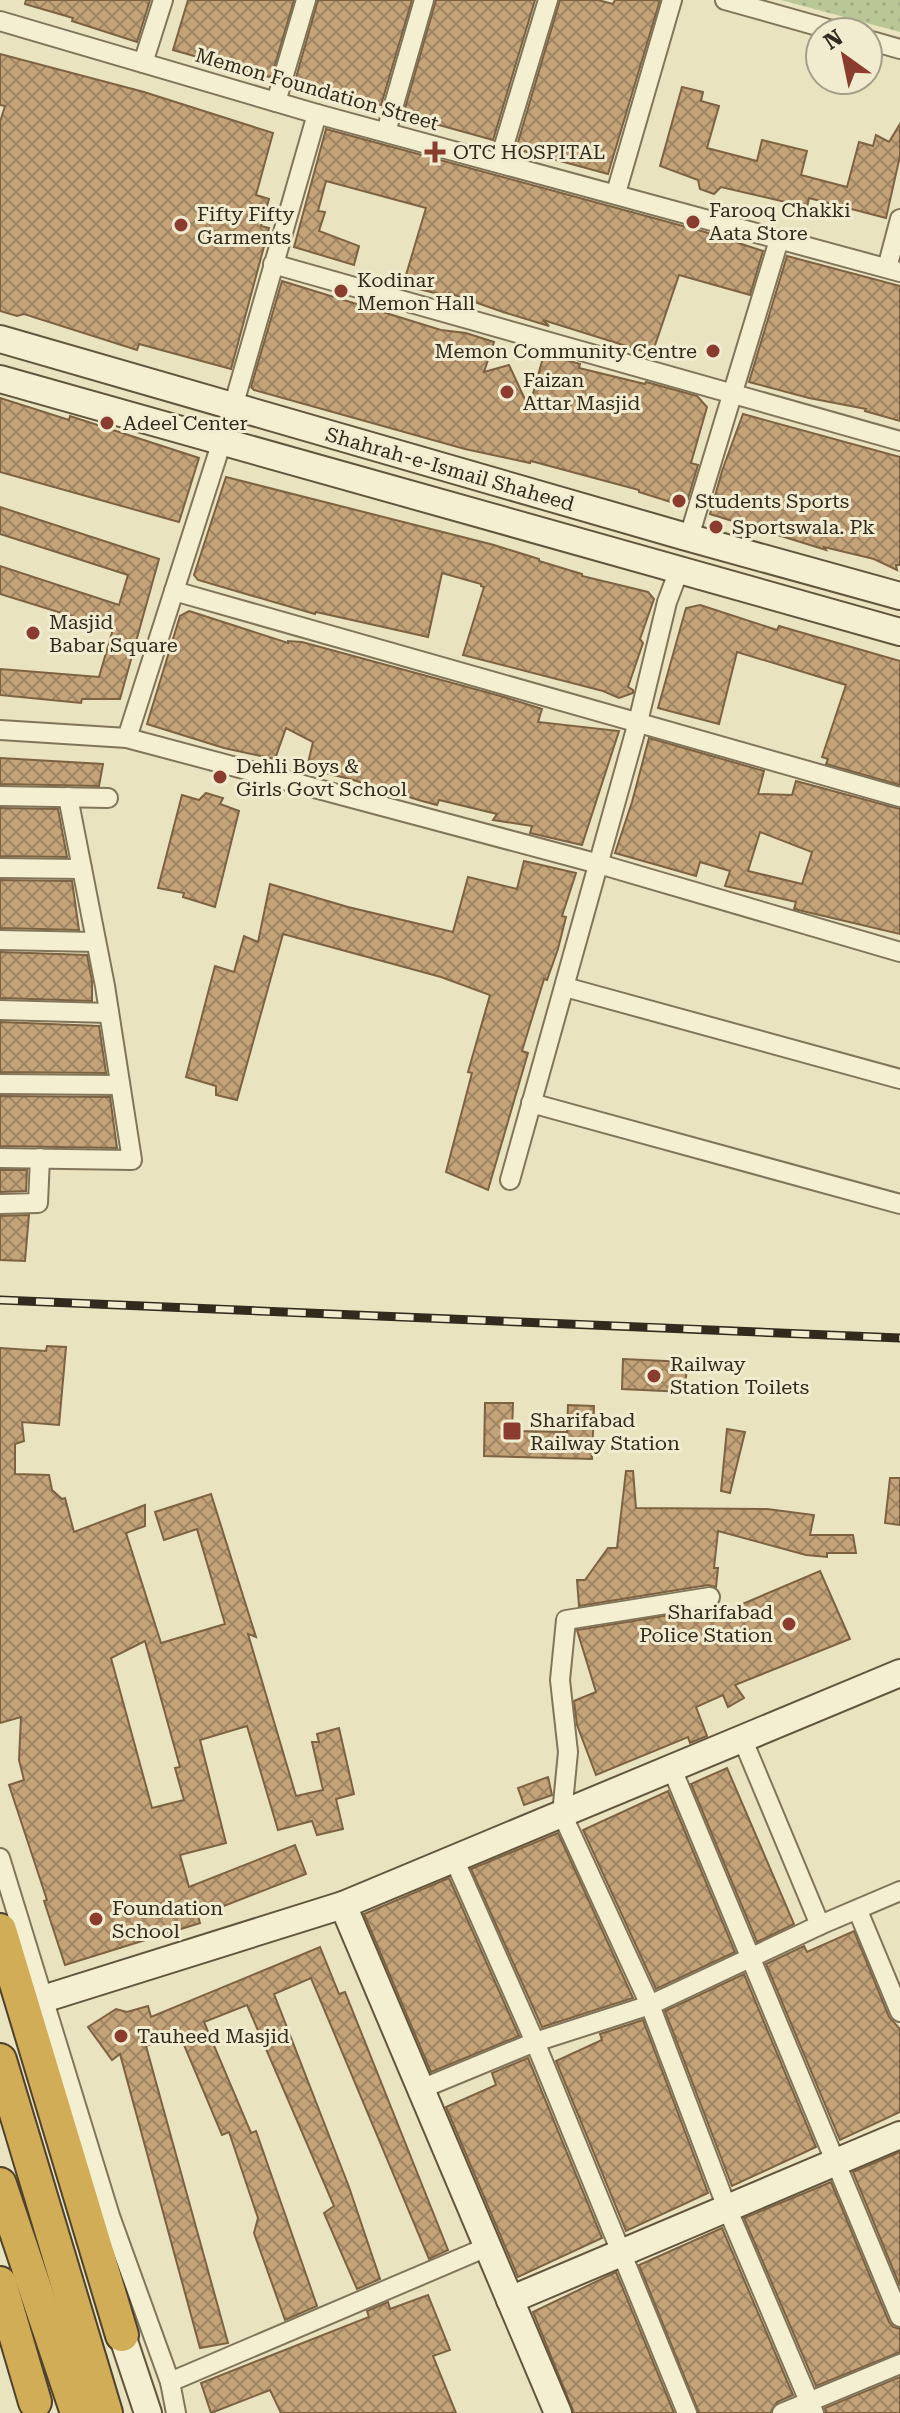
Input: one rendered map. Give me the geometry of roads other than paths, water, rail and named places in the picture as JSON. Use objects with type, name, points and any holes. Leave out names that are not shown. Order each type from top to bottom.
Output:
[{"type":"highway","points":[[0,1930],[122,2335]]},
{"type":"highway","points":[[0,2060],[106,2413]]},
{"type":"highway","points":[[0,2184],[77,2413]]},
{"type":"highway","points":[[0,2283],[36,2408]]},
{"type":"main road","name":"Shahrah-e-Ismail Shaheed","points":[[0,339],[900,596]]},
{"type":"main road","name":"Shahrah-e-Ismail Shaheed","points":[[0,379],[900,632]]},
{"type":"main road","points":[[43,1999],[343,1905],[900,1673]]},
{"type":"main road","points":[[343,1905],[558,2413]]},
{"type":"main road","points":[[510,2300],[900,2135]]},
{"type":"main road","points":[[122,2335],[148,2413]]},
{"type":"street","points":[[143,63],[163,0]]},
{"type":"street","points":[[276,102],[306,0]]},
{"type":"street","points":[[386,132],[424,0]]},
{"type":"street","points":[[499,162],[548,0]]},
{"type":"street","points":[[616,193],[672,0]]},
{"type":"street","points":[[725,0],[804,22]]},
{"type":"street","name":"Memon Foundation Street","points":[[0,21],[317,114],[894,270]]},
{"type":"street","points":[[233,407],[317,114]]},
{"type":"street","points":[[894,270],[900,219]]},
{"type":"street","points":[[689,537],[779,240]]},
{"type":"street","points":[[273,264],[900,441]]},
{"type":"street","points":[[127,738],[222,441]]},
{"type":"street","points":[[510,1180],[638,722],[667,602],[679,570]]},
{"type":"street","points":[[174,591],[900,797]]},
{"type":"street","points":[[0,730],[127,738],[599,864],[900,952]]},
{"type":"street","points":[[0,796],[108,798]]},
{"type":"street","points":[[0,1158],[132,1160],[109,1013],[68,797]]},
{"type":"street","points":[[0,868],[82,869]]},
{"type":"street","points":[[0,940],[96,942]]},
{"type":"street","points":[[565,987],[900,1079]]},
{"type":"street","points":[[0,1010],[109,1013]]},
{"type":"street","points":[[0,1084],[120,1085]]},
{"type":"street","points":[[531,1103],[900,1204]]},
{"type":"street","points":[[0,1204],[38,1203],[40,1158]]},
{"type":"street","points":[[710,1597],[566,1620],[560,1680],[568,1752],[562,1814],[650,2005],[727,2208],[811,2408]]},
{"type":"street","points":[[742,1738],[820,1925]]},
{"type":"street","points":[[672,1769],[900,2317]]},
{"type":"street","points":[[0,1858],[110,2216],[170,2382],[176,2413]]},
{"type":"street","points":[[454,1859],[535,2042],[687,2413]]},
{"type":"street","points":[[421,2089],[535,2042],[650,2005],[900,1891]]},
{"type":"street","points":[[858,1911],[893,1977],[900,2012]]},
{"type":"street","points":[[170,2382],[487,2247]]},
{"type":"street","points":[[782,2413],[811,2408],[900,2364]]},
{"type":"railway","points":[[0,1300],[900,1338]]},
{"type":"place","name":"OTC HOSPITAL","points":[[435,152]]},
{"type":"place","name":"Farooq Chakki Aata Store","points":[[693,222]]},
{"type":"place","name":"Fifty Fifty Garments","points":[[181,225]]},
{"type":"place","name":"Kodinar Memon Hall","points":[[341,291]]},
{"type":"place","name":"Memon Community Centre","points":[[713,351]]},
{"type":"place","name":"Faizan Attar Masjid","points":[[507,392]]},
{"type":"place","name":"Adeel Center","points":[[107,423]]},
{"type":"place","name":"Students Sports","points":[[679,501]]},
{"type":"place","name":"Sportswala. Pk","points":[[716,527]]},
{"type":"place","name":"Masjid Babar Square","points":[[33,633]]},
{"type":"place","name":"Dehli Boys & Girls Govt School","points":[[220,777]]},
{"type":"place","name":"Railway Station Toilets","points":[[654,1376]]},
{"type":"place","name":"Sharifabad Railway Station","points":[[512,1431]]},
{"type":"place","name":"Sharifabad Police Station","points":[[789,1624]]},
{"type":"place","name":"Foundation School","points":[[96,1919]]},
{"type":"place","name":"Tauheed Masjid","points":[[121,2036]]}]
